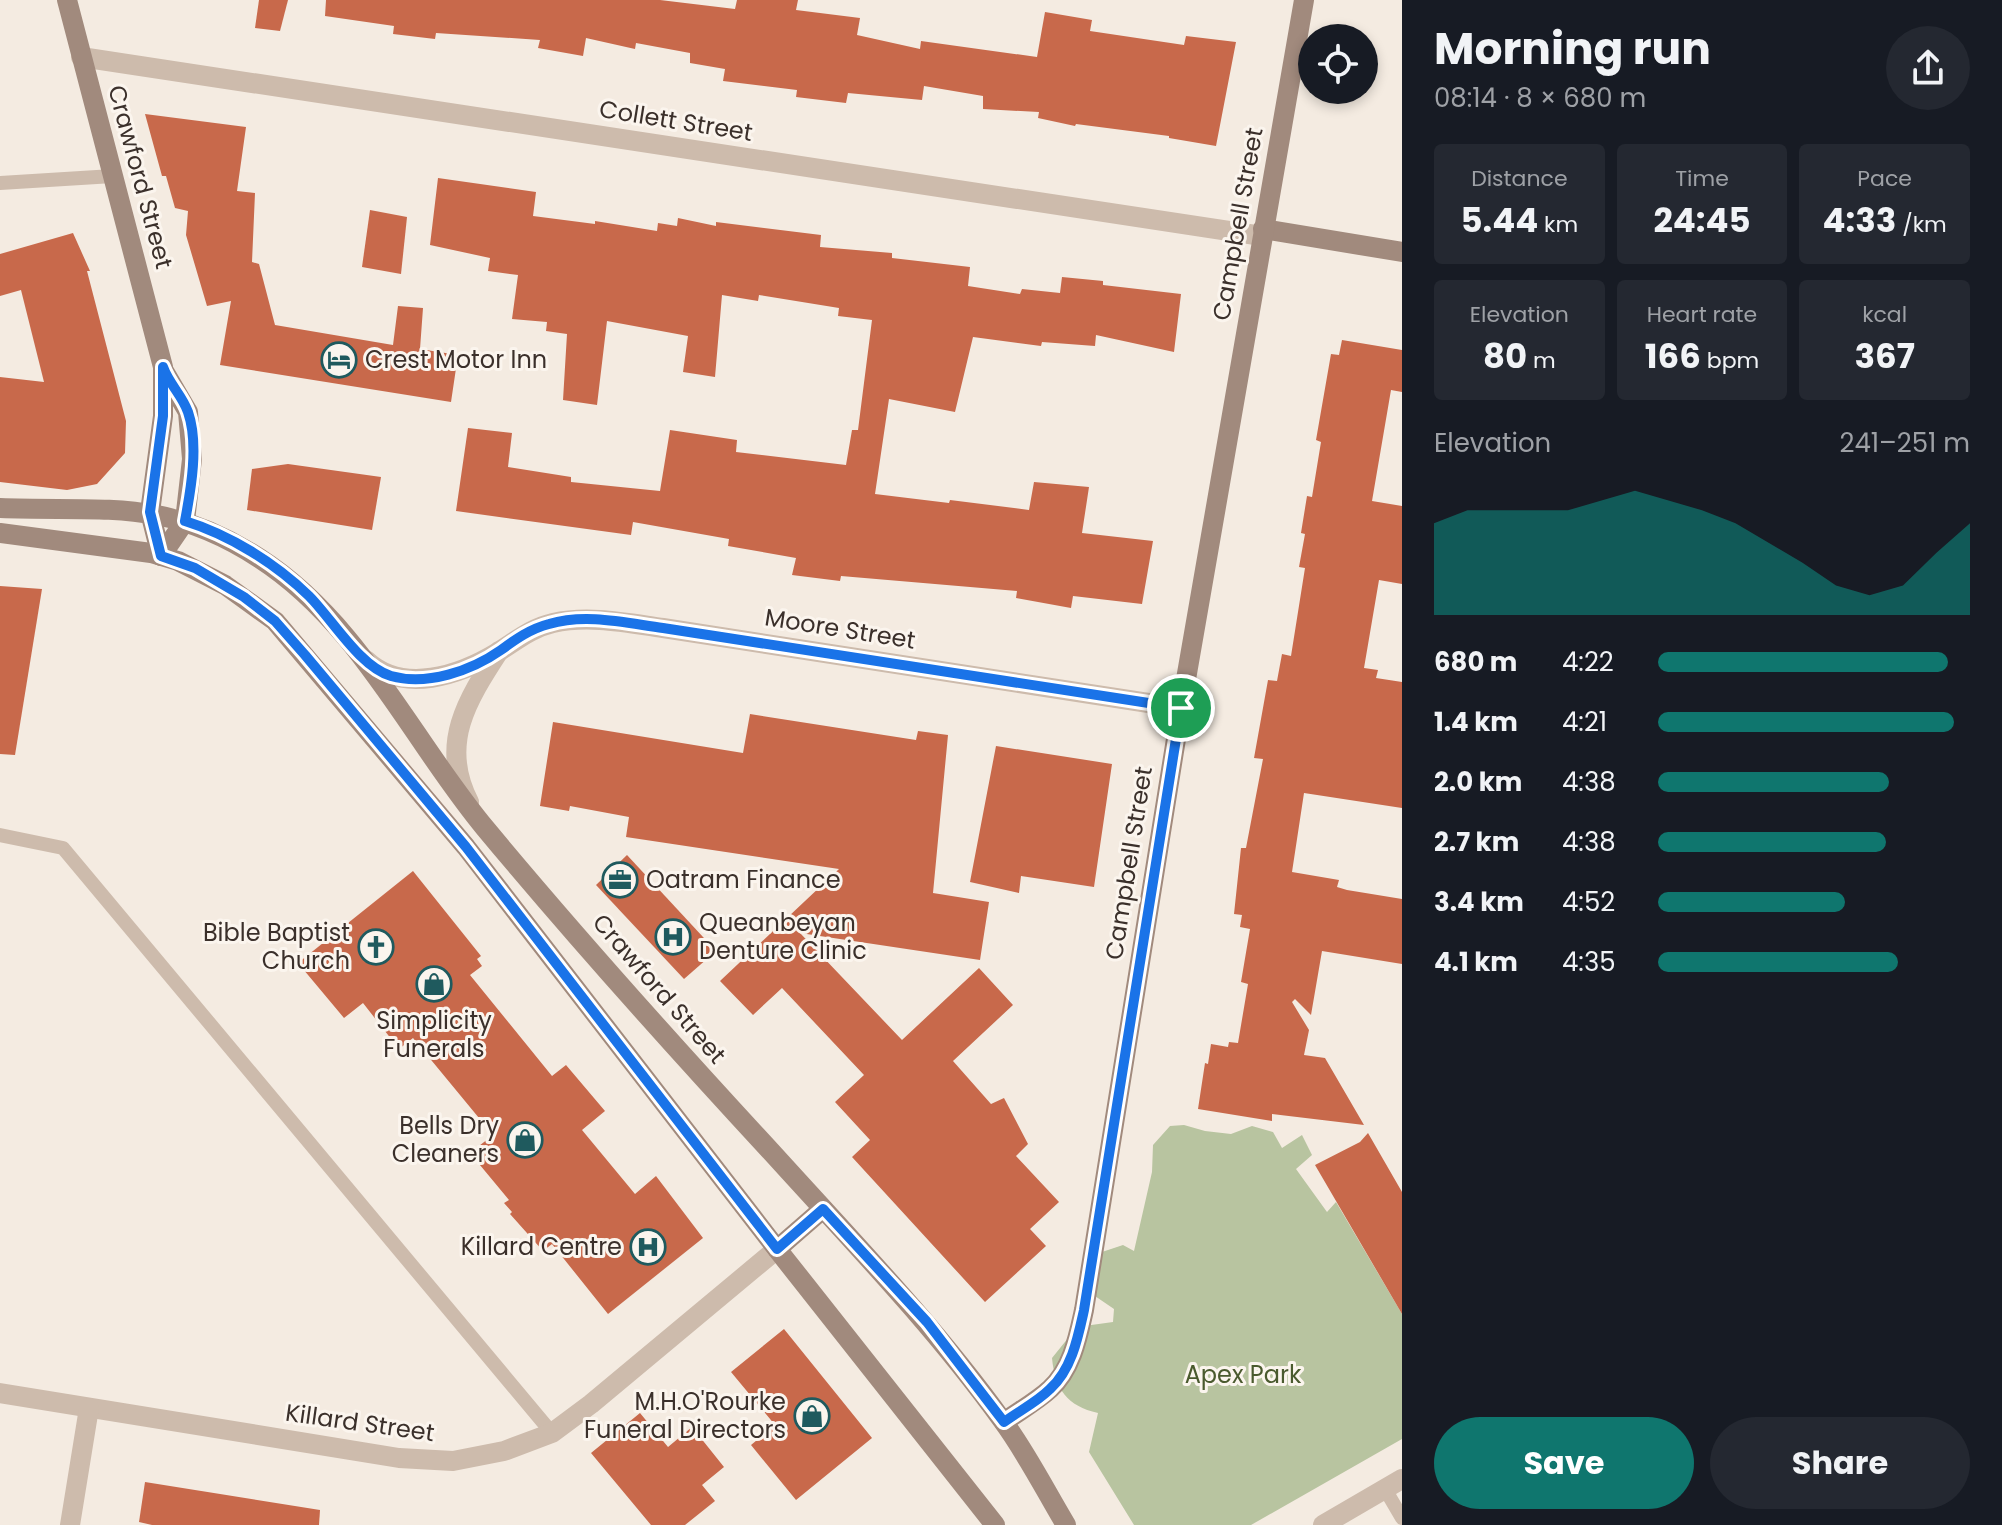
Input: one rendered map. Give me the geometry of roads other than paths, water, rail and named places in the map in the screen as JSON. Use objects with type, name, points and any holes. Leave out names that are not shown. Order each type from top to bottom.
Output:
[{"type":"main road","name":"Crawford Street","points":[[67,0],[163,367],[163,416],[150,512],[161,556]]},
{"type":"main road","name":"Campbell Street","points":[[1004,1422],[1051,1389],[1063,1373],[1076,1347],[1084,1310],[1181,708],[1304,0]]},
{"type":"main road","name":"Collett Street","points":[[1263,233],[1402,252]]},
{"type":"main road","name":"Crawford Street","points":[[161,556],[185,521],[192,459],[190,420],[185,404],[163,367]]},
{"type":"main road","points":[[0,508],[117,509],[150,512],[185,521]]},
{"type":"main road","name":"Crawford Street","points":[[185,521],[218,533],[286,576],[309,596],[357,651],[482,825],[677,1050],[927,1322],[1004,1422],[1066,1525]]},
{"type":"main road","points":[[0,533],[161,556],[195,568],[244,597],[275,621],[466,847],[995,1525]]},
{"type":"main road","name":"Killard Street","points":[[777,1249],[823,1209]]},
{"type":"street","name":"Collett Street","points":[[81,57],[1263,233]]},
{"type":"street","name":"Moore Street","points":[[357,651],[383,673],[415,679],[445,675],[499,651],[519,636],[549,624],[581,619],[617,621],[1181,708]]},
{"type":"street","name":"Moore Street","points":[[482,825],[461,783],[456,740],[469,699],[499,651]]},
{"type":"street","name":"Killard Street","points":[[0,1393],[399,1458],[453,1461],[504,1451],[552,1433],[777,1249]]},
{"type":"street","points":[[70,1525],[89,1408]]},
{"type":"street","points":[[1323,1525],[1394,1484]]},
{"type":"lane","points":[[0,183],[113,176]]},
{"type":"lane","points":[[0,835],[63,848],[552,1433]]},
{"type":"lane","points":[[1394,1484],[1402,1518]]},
{"type":"place","name":"Crest Motor Inn","points":[[339,360]]},
{"type":"place","name":"Oatram Finance","points":[[620,880]]},
{"type":"place","name":"Queanbeyan Denture Clinic","points":[[673,937]]},
{"type":"place","name":"Bible Baptist Church","points":[[376,947]]},
{"type":"place","name":"Simplicity Funerals","points":[[434,984]]},
{"type":"place","name":"Bells Dry Cleaners","points":[[525,1140]]},
{"type":"place","name":"Killard Centre","points":[[648,1247]]},
{"type":"place","name":"M.H.O'Rourke Funeral Directors","points":[[812,1416]]},
{"type":"park label","name":"Apex Park","points":[[1243,1375]]}]
